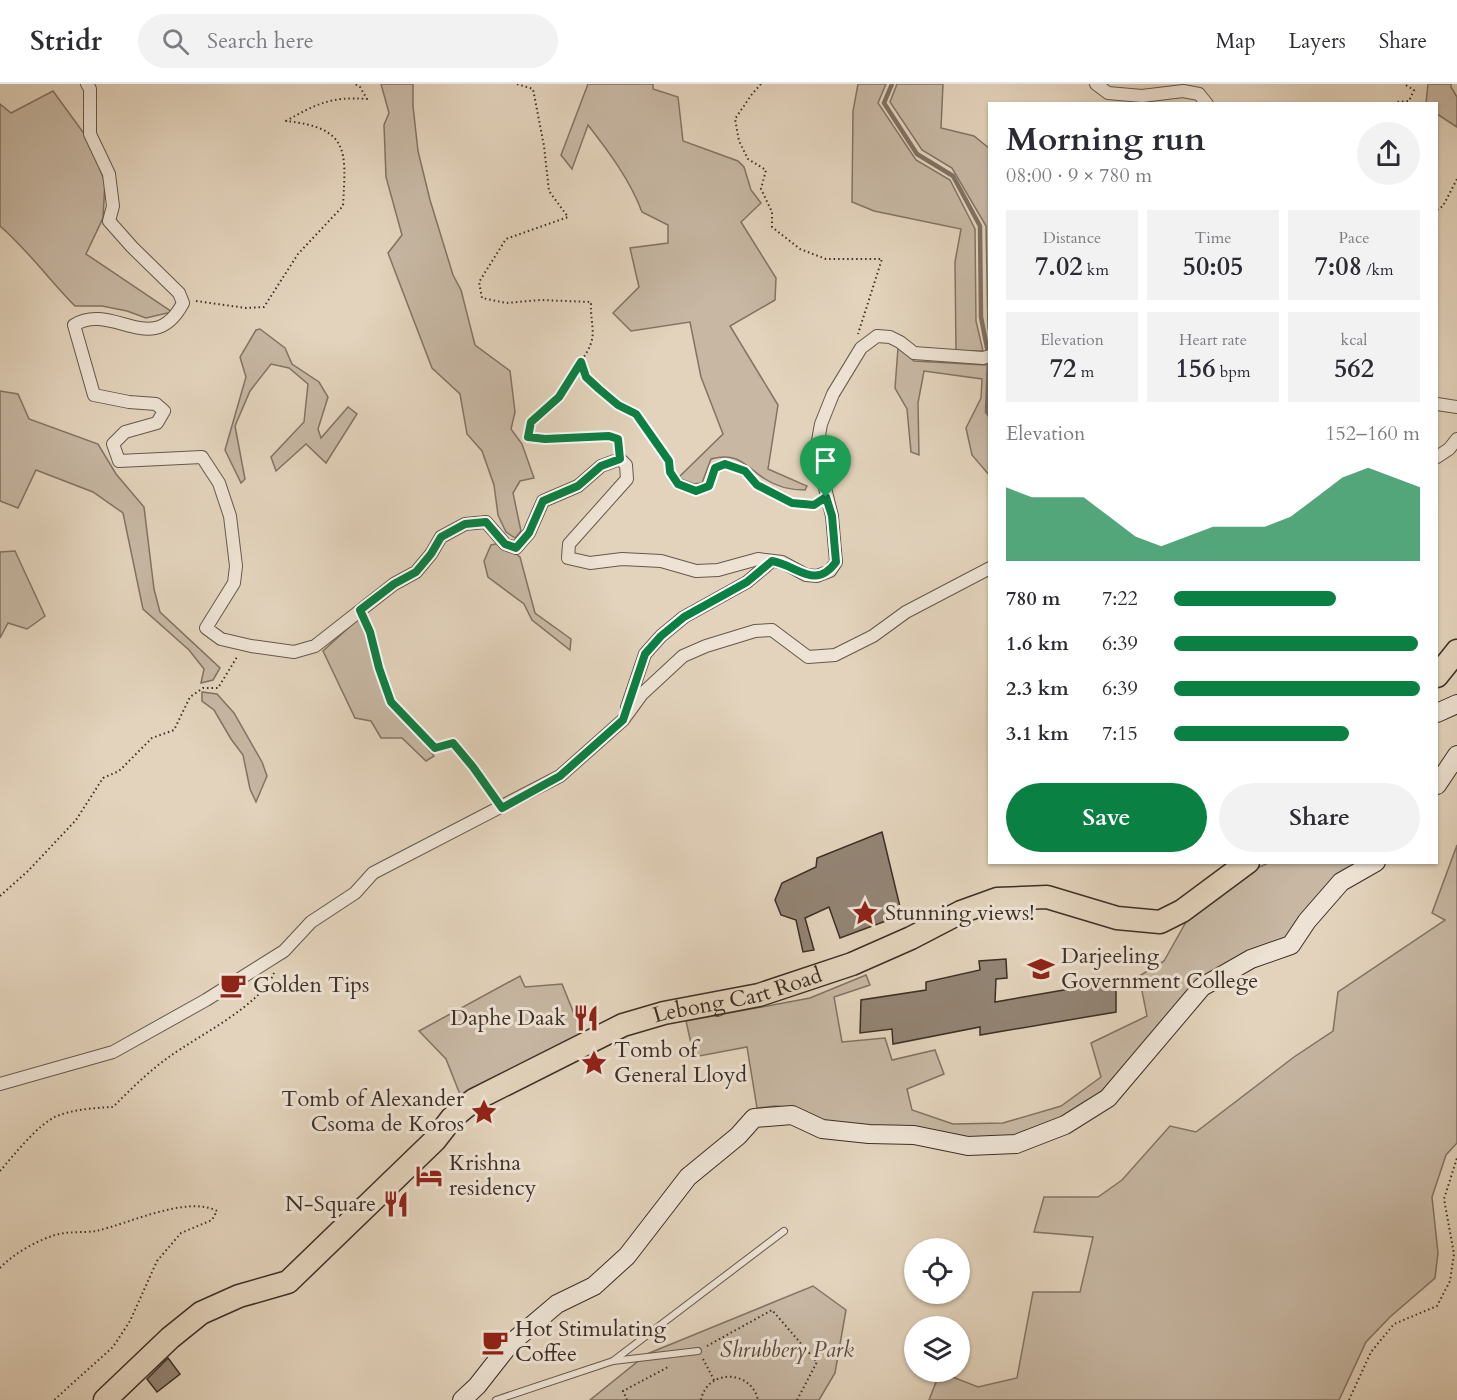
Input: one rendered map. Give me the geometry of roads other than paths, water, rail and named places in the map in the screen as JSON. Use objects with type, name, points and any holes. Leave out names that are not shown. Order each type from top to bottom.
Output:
[{"type":"highway","points":[[1438,675],[1457,651]]},
{"type":"highway","name":"Lebong Cart Road","points":[[105,1400],[170,1338],[201,1313],[239,1296],[288,1282],[435,1140],[452,1118],[474,1100],[622,1025],[664,1013],[759,994],[852,964],[911,938],[961,912],[997,898],[1047,897],[1117,918],[1160,922],[1182,911],[1245,864]]},
{"type":"main road","points":[[1438,713],[1457,704]]},
{"type":"main road","points":[[1438,784],[1457,755]]},
{"type":"main road","points":[[462,1400],[477,1386],[510,1344],[557,1304],[594,1286],[627,1256],[688,1177],[738,1136],[754,1118],[792,1115],[822,1129],[869,1134],[914,1135],[968,1146],[1016,1144],[1065,1125],[1108,1098],[1202,987],[1251,959],[1291,945],[1307,921],[1341,882],[1372,864]]},
{"type":"street","points":[[87,84],[90,88],[90,134],[109,174],[113,206],[109,221],[132,247],[179,292],[183,303],[176,317],[165,326],[145,330],[108,321],[84,319],[74,325],[94,395],[129,402],[156,404],[164,411],[157,423],[125,432],[113,444],[119,461],[202,457],[219,483],[230,516],[236,566],[234,583],[206,628],[221,639],[294,652],[315,646],[394,584],[416,572],[441,537],[465,524],[486,522],[505,544],[516,548],[529,533],[543,501],[578,486],[601,466],[620,459],[626,465],[627,479],[568,544],[568,558],[590,563],[622,559],[660,561],[696,571],[718,570],[758,559],[782,562],[806,575],[817,576],[830,570],[836,562],[832,516],[816,452],[821,424],[833,394],[861,348],[877,336],[890,337],[914,353],[988,357]]},
{"type":"street","points":[[1096,84],[1108,93],[1142,96],[1183,91],[1199,94],[1205,102]]},
{"type":"street","points":[[1438,404],[1457,407]]},
{"type":"street","points":[[1438,456],[1457,439]]},
{"type":"street","points":[[623,720],[645,654],[661,636],[684,617],[747,582],[772,561]]},
{"type":"street","points":[[0,1084],[113,1052],[206,1000],[284,951],[311,922],[355,893],[373,873],[560,776],[623,720],[642,694],[683,656],[706,646],[755,631],[772,630],[808,657],[835,656],[873,636],[906,612],[988,569]]},
{"type":"lane","points":[[613,1361],[784,1231]]},
{"type":"lane","points":[[496,1400],[613,1361],[698,1351]]},
{"type":"waterway","points":[[892,84],[884,103],[917,154],[953,176],[980,226],[981,317],[988,353]]},
{"type":"waterway","points":[[988,385],[988,413]]},
{"type":"place","name":"Stunning views!","points":[[865,913]]},
{"type":"place","name":"Darjeeling Government College","points":[[1041,969]]},
{"type":"place","name":"Golden Tips","points":[[233,985]]},
{"type":"place","name":"Daphe Daak","points":[[586,1018]]},
{"type":"place","name":"Tomb of General Lloyd","points":[[594,1063]]},
{"type":"place","name":"Tomb of Alexander Csoma de Koros","points":[[484,1112]]},
{"type":"place","name":"Krishna residency","points":[[429,1176]]},
{"type":"place","name":"N-Square","points":[[396,1204]]},
{"type":"place","name":"Hot Stimulating Coffee","points":[[495,1342]]},
{"type":"park label","name":"Shrubbery Park","points":[[787,1350]]}]
